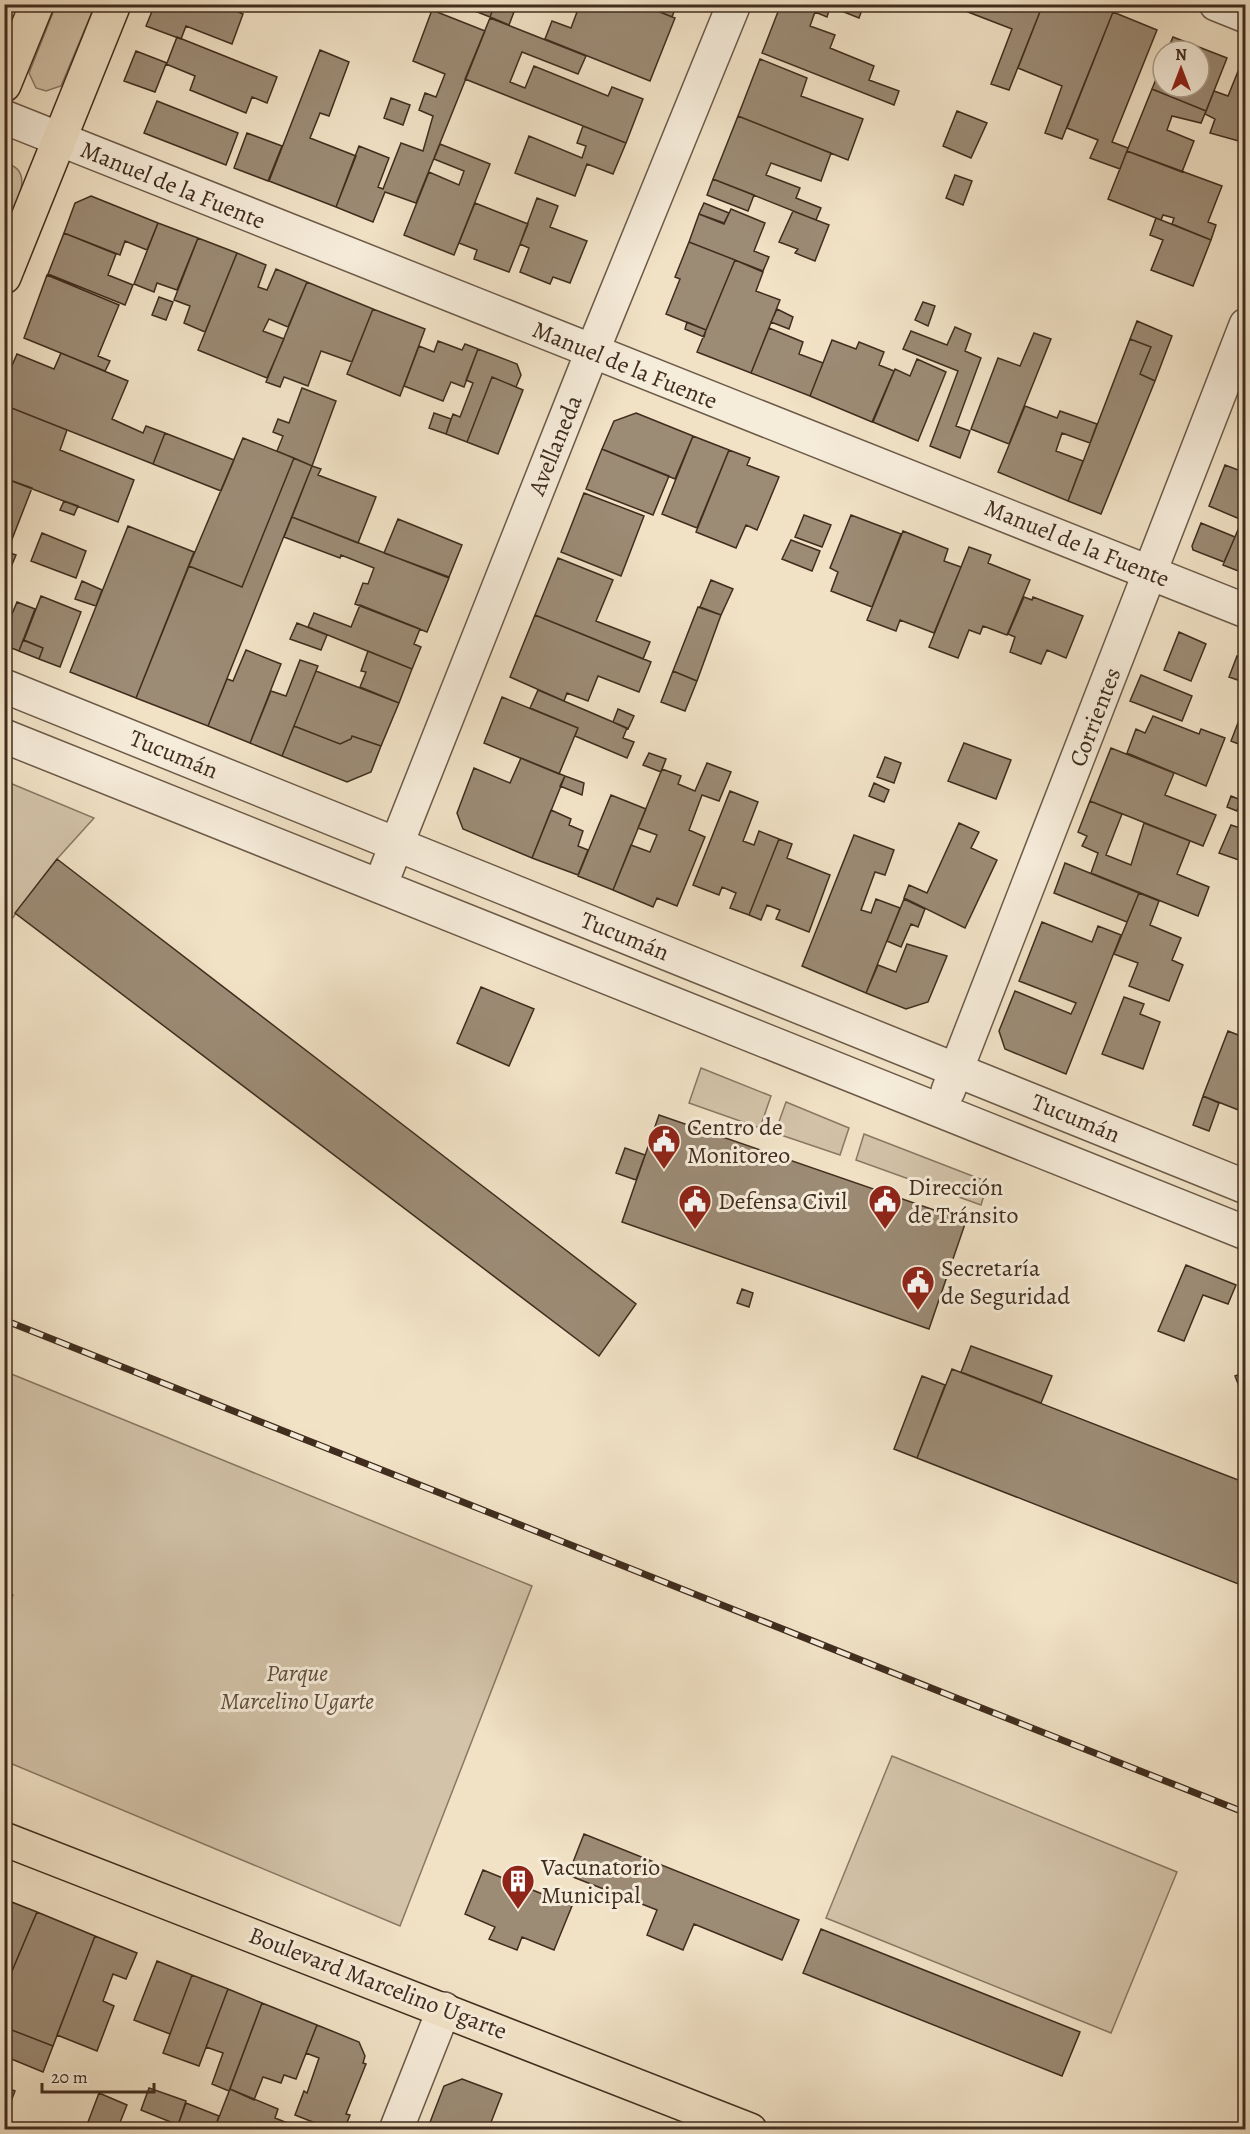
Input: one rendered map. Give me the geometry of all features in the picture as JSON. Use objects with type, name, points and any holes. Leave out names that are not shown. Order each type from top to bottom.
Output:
[{"type":"main road","points":[[4,85],[37,4]]},
{"type":"main road","points":[[4,277],[114,4]]},
{"type":"main road","name":"Boulevard Marcelino Ugarte","points":[[4,1839],[750,2130]]},
{"type":"street","name":"Avellaneda","points":[[380,886],[592,352],[734,4]]},
{"type":"street","points":[[1216,4],[1245,16]]},
{"type":"street","name":"Manuel de la Fuente","points":[[4,117],[1245,611]]},
{"type":"street","name":"Corrientes","points":[[941,1109],[1151,573],[1245,324]]},
{"type":"street","name":"Tucumán","points":[[4,686],[1245,1186]]},
{"type":"street","name":"Tucumán","points":[[4,736],[941,1109],[1245,1233]]},
{"type":"street","points":[[396,2130],[444,2009]]},
{"type":"green space","points":[[56,5],[95,5],[61,86],[46,91],[36,88],[29,73]]},
{"type":"green space","points":[[4,163],[14,167],[20,173],[22,181],[21,191],[5,230]]},
{"type":"green space","points":[[5,781],[94,818],[57,859],[5,928]]},
{"type":"green space","points":[[701,1068],[771,1096],[760,1128],[689,1103]]},
{"type":"green space","points":[[786,1102],[849,1128],[840,1155],[775,1133]]},
{"type":"green space","points":[[864,1134],[988,1182],[981,1205],[856,1160]]},
{"type":"green space","name":"Parque Marcelino Ugarte","points":[[4,1371],[532,1586],[400,1926],[5,1761],[4,1614],[13,1595],[4,1591]]},
{"type":"green space","points":[[892,1756],[1177,1872],[1111,2033],[826,1918]]},
{"type":"building","points":[[155,4],[234,4],[232,9],[243,14],[232,44],[186,26],[181,39],[146,26]]},
{"type":"building","points":[[457,4],[495,4],[490,17]]},
{"type":"building","points":[[495,4],[517,4],[509,25],[490,17]]},
{"type":"building","points":[[580,4],[640,4],[675,18],[650,81],[545,39],[552,21],[571,28]]},
{"type":"building","points":[[640,4],[677,4],[672,17]]},
{"type":"building","points":[[781,4],[823,4],[830,7],[827,17],[815,12],[810,26],[835,35],[830,48],[874,66],[869,80],[899,91],[894,105],[762,53]]},
{"type":"building","points":[[824,4],[864,4],[859,18]]},
{"type":"building","points":[[949,4],[971,4],[968,12]]},
{"type":"building","points":[[971,4],[1043,4],[1009,90],[991,84],[1012,29],[968,12]]},
{"type":"building","points":[[1043,4],[1093,4],[1113,12],[1062,139],[1045,133],[1062,86],[1018,68]]},
{"type":"building","points":[[432,10],[485,31],[416,203],[385,192],[373,222],[336,207],[359,146],[389,158],[378,187],[383,189],[401,143],[423,151],[433,116],[419,110],[425,93],[436,97],[445,74],[413,61]]},
{"type":"building","points":[[1113,12],[1157,30],[1153,39],[1151,39],[1151,45],[1112,142],[1128,148],[1120,169],[1090,158],[1098,140],[1067,128]]},
{"type":"building","points":[[490,18],[586,56],[578,74],[522,52],[510,82],[525,88],[534,66],[608,96],[612,87],[643,99],[626,143],[465,79]]},
{"type":"building","points":[[177,37],[277,77],[267,103],[252,97],[246,113],[190,90],[195,76],[166,64],[155,92],[124,81],[136,51],[167,63]]},
{"type":"building","points":[[320,50],[349,62],[329,116],[320,113],[310,138],[356,156],[336,207],[269,181]]},
{"type":"building","points":[[1211,52],[1227,58],[1211,98]]},
{"type":"building","points":[[760,59],[807,78],[801,96],[863,119],[848,160],[738,116]]},
{"type":"building","points":[[1241,64],[1246,66],[1246,143],[1210,133],[1215,119],[1205,114],[1214,91],[1228,96]]},
{"type":"building","points":[[1151,91],[1151,99],[1177,99],[1206,111],[1201,123],[1172,116],[1167,130],[1194,141],[1182,172],[1127,151]]},
{"type":"building","points":[[391,98],[410,105],[403,125],[384,118]]},
{"type":"building","points":[[1177,99],[1211,99],[1206,111]]},
{"type":"building","points":[[157,101],[238,133],[226,165],[144,133]]},
{"type":"building","points":[[957,111],[987,123],[971,158],[943,146]]},
{"type":"building","points":[[738,116],[831,153],[821,181],[771,163],[766,175],[800,188],[796,198],[821,208],[816,220],[713,179]]},
{"type":"building","points":[[583,126],[626,143],[613,174],[587,164],[575,196],[515,173],[529,136],[582,158],[586,146],[577,143]]},
{"type":"building","points":[[247,133],[282,146],[268,181],[234,168]]},
{"type":"building","points":[[440,144],[490,164],[454,255],[404,235],[429,172],[459,185],[464,171],[434,159]]},
{"type":"building","points":[[1127,151],[1222,186],[1208,222],[1216,225],[1211,240],[1172,224],[1174,218],[1163,215],[1161,220],[1108,199]]},
{"type":"building","points":[[955,175],[972,181],[963,205],[946,198]]},
{"type":"building","points":[[713,179],[754,195],[748,211],[707,195]]},
{"type":"building","points":[[91,196],[158,223],[147,250],[125,241],[120,255],[64,233],[75,203]]},
{"type":"building","points":[[537,198],[558,206],[550,227],[587,241],[570,283],[553,277],[550,284],[520,272],[529,248],[520,244]]},
{"type":"building","points":[[475,203],[528,224],[509,272],[474,259],[477,250],[459,243]]},
{"type":"building","points":[[704,203],[729,213],[724,223],[699,214]]},
{"type":"building","points":[[731,209],[765,223],[754,251],[769,257],[763,271],[689,242],[699,214],[724,224]]},
{"type":"building","points":[[793,211],[829,225],[815,261],[795,253],[798,249],[779,242]]},
{"type":"building","points":[[1156,218],[1211,240],[1193,286],[1151,270],[1163,240],[1150,235]]},
{"type":"building","points":[[158,223],[198,238],[177,290],[157,283],[154,292],[134,284]]},
{"type":"building","points":[[64,233],[116,254],[108,275],[133,285],[125,305],[48,274]]},
{"type":"building","points":[[198,238],[237,253],[205,332],[184,323],[190,306],[174,300]]},
{"type":"building","points":[[689,242],[735,260],[706,330],[666,314],[680,279],[675,277]]},
{"type":"building","points":[[237,253],[266,265],[258,287],[267,290],[276,269],[307,282],[288,327],[269,319],[263,331],[284,339],[267,378],[198,350]]},
{"type":"building","points":[[735,260],[763,272],[756,291],[780,300],[751,373],[697,352]]},
{"type":"building","points":[[47,275],[119,305],[98,356],[110,361],[105,371],[24,338]]},
{"type":"building","points":[[307,282],[373,309],[352,362],[321,351],[308,386],[284,377],[280,387],[266,382]]},
{"type":"building","points":[[159,297],[173,302],[166,320],[152,315]]},
{"type":"building","points":[[923,302],[935,306],[928,326],[915,320]]},
{"type":"building","points":[[373,309],[425,329],[400,396],[347,374]]},
{"type":"building","points":[[777,309],[793,317],[789,329],[771,322]]},
{"type":"building","points":[[1137,321],[1172,336],[1155,381],[1140,374],[1151,347],[1130,339]]},
{"type":"building","points":[[687,322],[706,330],[704,337],[685,329]]},
{"type":"building","points":[[955,327],[971,334],[965,351],[981,358],[956,426],[970,431],[960,458],[930,446],[958,371],[903,349],[911,331],[947,345]]},
{"type":"building","points":[[769,328],[803,342],[799,354],[823,363],[810,396],[751,373]]},
{"type":"building","points":[[1034,333],[1051,339],[1009,444],[971,429],[998,358],[1020,366]]},
{"type":"building","points":[[1130,339],[1151,347],[1140,374],[1155,381],[1101,514],[1068,501]]},
{"type":"building","points":[[832,340],[856,349],[859,342],[884,352],[879,365],[894,371],[872,422],[810,396]]},
{"type":"building","points":[[438,341],[462,350],[465,344],[478,349],[464,387],[451,382],[443,401],[404,386],[419,346],[434,352]]},
{"type":"building","points":[[478,349],[517,364],[521,375],[516,387],[492,377],[467,442],[446,434],[453,414],[460,417],[473,383],[466,380]]},
{"type":"building","points":[[61,353],[128,381],[112,419],[143,433],[146,426],[165,433],[153,464],[4,405],[4,384],[17,354],[54,369]]},
{"type":"building","points":[[917,359],[946,372],[918,441],[873,422],[895,369],[910,376]]},
{"type":"building","points":[[492,377],[523,390],[498,454],[467,442]]},
{"type":"building","points":[[302,388],[336,401],[312,466],[277,451],[283,436],[273,432],[278,419],[289,423]]},
{"type":"building","points":[[4,405],[67,430],[60,450],[134,480],[118,522],[4,478]]},
{"type":"building","points":[[1025,406],[1057,418],[1060,411],[1097,424],[1090,443],[1062,433],[1056,451],[1083,461],[1068,501],[998,472]]},
{"type":"building","points":[[434,413],[451,419],[446,434],[429,428]]},
{"type":"building","points":[[636,413],[693,436],[675,479],[602,449],[614,421]]},
{"type":"building","points":[[165,433],[234,460],[221,491],[153,464]]},
{"type":"building","points":[[693,436],[729,450],[697,528],[662,514]]},
{"type":"building","points":[[243,438],[294,458],[242,587],[189,566]]},
{"type":"building","points":[[602,449],[669,476],[653,515],[586,489]]},
{"type":"building","points":[[729,450],[750,458],[747,465],[779,477],[757,530],[746,525],[736,548],[696,532]]},
{"type":"building","points":[[294,458],[312,466],[208,726],[136,698],[189,566],[242,587]]},
{"type":"building","points":[[1225,465],[1246,473],[1246,511],[1242,520],[1209,506]]},
{"type":"building","points":[[312,466],[321,469],[318,475],[376,497],[358,543],[292,517]]},
{"type":"building","points":[[4,478],[32,488],[7,552],[4,550]]},
{"type":"building","points":[[584,493],[644,516],[621,576],[561,552]]},
{"type":"building","points":[[64,501],[78,506],[74,515],[60,510]]},
{"type":"building","points":[[1246,511],[1246,574],[1223,565]]},
{"type":"building","points":[[804,515],[831,525],[822,547],[795,537]]},
{"type":"building","points":[[851,515],[901,534],[872,607],[831,591],[838,572],[830,568]]},
{"type":"building","points":[[292,517],[449,578],[427,632],[355,604],[363,583],[368,584],[374,568],[284,537]]},
{"type":"building","points":[[398,519],[462,545],[449,577],[384,553]]},
{"type":"building","points":[[1201,523],[1235,537],[1224,562],[1193,550],[1192,546]]},
{"type":"building","points":[[128,526],[194,552],[136,698],[70,672]]},
{"type":"building","points":[[903,531],[948,549],[944,561],[961,567],[934,633],[900,620],[896,631],[867,620]]},
{"type":"building","points":[[42,533],[86,551],[76,578],[31,561]]},
{"type":"building","points":[[791,540],[820,551],[812,571],[782,559]]},
{"type":"building","points":[[969,547],[991,555],[988,563],[1030,580],[1007,635],[983,626],[980,634],[969,630],[958,658],[929,647]]},
{"type":"building","points":[[4,551],[16,555],[8,574],[4,573]]},
{"type":"building","points":[[558,558],[613,580],[596,621],[650,642],[643,659],[535,615]]},
{"type":"building","points":[[711,580],[733,589],[721,615],[700,607]]},
{"type":"building","points":[[82,581],[102,590],[96,606],[75,599]]},
{"type":"building","points":[[41,596],[81,612],[60,667],[39,659],[43,648],[24,640]]},
{"type":"building","points":[[1024,597],[1032,600],[1033,597],[1083,616],[1066,658],[1047,650],[1041,664],[1010,652],[1015,637],[1008,634]]},
{"type":"building","points":[[17,602],[35,609],[19,651],[4,645],[4,633]]},
{"type":"building","points":[[360,605],[420,629],[414,644],[421,647],[412,669],[308,627],[314,613],[351,627]]},
{"type":"building","points":[[698,607],[721,615],[697,681],[673,671]]},
{"type":"building","points":[[535,615],[651,662],[639,692],[598,676],[588,701],[567,693],[564,701],[510,677]]},
{"type":"building","points":[[297,623],[327,635],[321,650],[290,639]]},
{"type":"building","points":[[1179,632],[1206,644],[1191,681],[1164,670]]},
{"type":"building","points":[[23,640],[43,648],[39,659],[19,651]]},
{"type":"building","points":[[246,650],[281,664],[250,743],[208,726],[227,679],[233,681]]},
{"type":"building","points":[[368,651],[412,669],[399,703],[360,687],[366,672],[361,671]]},
{"type":"building","points":[[1237,656],[1246,659],[1246,683],[1229,677]]},
{"type":"building","points":[[300,660],[318,666],[282,756],[250,743],[271,691],[286,696]]},
{"type":"building","points":[[316,671],[399,703],[381,746],[352,736],[351,739],[340,744],[294,726]]},
{"type":"building","points":[[673,671],[697,681],[685,711],[661,702]]},
{"type":"building","points":[[1141,675],[1192,696],[1182,721],[1130,701]]},
{"type":"building","points":[[538,690],[627,728],[623,738],[634,742],[627,758],[575,736],[578,728],[530,708]]},
{"type":"building","points":[[502,697],[578,728],[559,774],[484,743]]},
{"type":"building","points":[[1246,702],[1246,747],[1231,741]]},
{"type":"building","points":[[618,709],[634,716],[628,729],[613,722]]},
{"type":"building","points":[[1153,716],[1199,734],[1201,729],[1225,738],[1206,786],[1127,753],[1136,729],[1145,733]]},
{"type":"building","points":[[294,726],[340,744],[351,739],[352,736],[381,746],[371,772],[347,782],[282,756]]},
{"type":"building","points":[[964,743],[1011,760],[996,799],[948,781]]},
{"type":"building","points":[[1111,748],[1174,773],[1165,795],[1216,815],[1203,846],[1090,801]]},
{"type":"building","points":[[649,753],[666,759],[661,772],[643,765]]},
{"type":"building","points":[[885,757],[901,763],[894,783],[877,777]]},
{"type":"building","points":[[521,758],[565,776],[532,858],[463,829],[457,813],[474,768],[510,783]]},
{"type":"building","points":[[707,763],[731,772],[719,801],[702,795],[689,830],[705,837],[677,906],[657,898],[653,907],[613,890],[631,845],[650,852],[657,835],[638,828],[662,769],[681,776],[678,784],[695,791]]},
{"type":"building","points":[[565,776],[584,783],[582,795],[560,786]]},
{"type":"building","points":[[874,783],[889,790],[884,802],[869,796]]},
{"type":"building","points":[[730,791],[758,802],[743,841],[754,845],[759,831],[779,839],[749,915],[730,908],[736,893],[722,887],[719,895],[693,885]]},
{"type":"building","points":[[611,795],[646,809],[613,890],[578,876]]},
{"type":"building","points":[[1231,796],[1241,800],[1237,811],[1227,807]]},
{"type":"building","points":[[1090,801],[1122,814],[1106,855],[1131,865],[1144,823],[1190,841],[1177,874],[1209,887],[1198,916],[1091,873],[1098,853],[1082,846],[1087,836],[1078,832]]},
{"type":"building","points":[[551,810],[571,819],[569,825],[583,831],[578,846],[588,850],[578,875],[532,858]]},
{"type":"building","points":[[959,823],[979,832],[971,848],[997,860],[965,928],[904,898],[909,885],[927,893]]},
{"type":"building","points":[[1231,825],[1246,830],[1246,843],[1239,860],[1219,853]]},
{"type":"building","points":[[854,835],[894,850],[885,875],[875,872],[861,910],[871,913],[876,899],[900,908],[866,993],[802,966]]},
{"type":"building","points":[[779,839],[792,844],[787,858],[830,875],[809,932],[776,919],[780,910],[767,905],[761,920],[749,915]]},
{"type":"building","points":[[57,859],[636,1304],[599,1356],[15,913]]},
{"type":"building","points":[[1065,863],[1139,893],[1127,922],[1054,893]]},
{"type":"building","points":[[1139,893],[1159,901],[1150,925],[1181,938],[1172,960],[1183,965],[1169,1001],[1129,986],[1138,963],[1114,954]]},
{"type":"building","points":[[904,899],[925,909],[918,927],[911,924],[901,947],[887,941]]},
{"type":"building","points":[[1042,922],[1092,942],[1098,926],[1121,935],[1066,1074],[1005,1049],[999,1031],[1015,991],[1071,1014],[1076,1003],[1019,981]]},
{"type":"building","points":[[907,944],[947,956],[928,1002],[906,1009],[866,993],[878,965],[896,972]]},
{"type":"building","points":[[481,987],[534,1009],[509,1066],[457,1043]]},
{"type":"building","points":[[1124,997],[1144,1004],[1140,1014],[1160,1022],[1143,1069],[1102,1054]]},
{"type":"building","points":[[1228,1031],[1246,1038],[1246,1100],[1241,1111],[1203,1096]]},
{"type":"building","points":[[1203,1096],[1219,1103],[1209,1131],[1193,1125]]},
{"type":"building","points":[[659,1115],[966,1221],[929,1329],[622,1222]]},
{"type":"building","points":[[1246,1129],[1246,1146],[1240,1143]]},
{"type":"building","points":[[625,1148],[645,1155],[636,1180],[616,1173]]},
{"type":"building","points":[[1186,1265],[1236,1285],[1228,1304],[1203,1295],[1184,1341],[1158,1331]]},
{"type":"building","points":[[742,1289],[753,1293],[749,1307],[737,1303]]},
{"type":"building","points":[[971,1346],[1052,1376],[1041,1403],[961,1372]]},
{"type":"building","points":[[952,1369],[1246,1483],[1246,1587],[917,1458]]},
{"type":"building","points":[[1246,1372],[1246,1404],[1235,1376]]},
{"type":"building","points":[[922,1376],[945,1385],[917,1458],[894,1449]]},
{"type":"building","points":[[584,1834],[799,1920],[782,1960],[694,1924],[683,1950],[647,1935],[657,1910],[568,1875]]},
{"type":"building","name":"Vacunatorio Municipal","points":[[483,1870],[572,1906],[554,1950],[522,1937],[517,1950],[489,1939],[495,1927],[465,1914]]},
{"type":"building","points":[[4,1899],[37,1912],[4,1990]]},
{"type":"building","points":[[37,1912],[95,1936],[53,2046],[4,2027],[4,1990]]},
{"type":"building","points":[[821,1929],[1080,2032],[1062,2076],[803,1973]]},
{"type":"building","points":[[95,1936],[137,1953],[126,1979],[113,1974],[103,2001],[114,2006],[97,2051],[57,2035]]},
{"type":"building","points":[[157,1961],[192,1975],[170,2034],[134,2020]]},
{"type":"building","points":[[192,1975],[228,1989],[199,2066],[163,2053]]},
{"type":"building","points":[[228,1989],[262,2003],[229,2091],[212,2084],[223,2053],[206,2047]]},
{"type":"building","points":[[262,2003],[317,2025],[296,2079],[284,2075],[281,2083],[263,2077],[254,2100],[230,2089]]},
{"type":"building","points":[[317,2025],[359,2042],[365,2056],[363,2063],[366,2064],[346,2114],[350,2115],[344,2130],[333,2130],[295,2115],[304,2091],[307,2093],[319,2058],[306,2053]]},
{"type":"building","points":[[4,2027],[53,2046],[43,2072],[4,2056]]},
{"type":"building","points":[[462,2079],[502,2094],[488,2130],[427,2130],[444,2086]]},
{"type":"building","points":[[4,2087],[15,2091],[4,2119]]},
{"type":"building","points":[[149,2088],[186,2101],[178,2125],[141,2110]]},
{"type":"building","points":[[230,2089],[278,2109],[275,2118],[305,2130],[214,2130]]},
{"type":"building","points":[[99,2093],[127,2105],[117,2130],[85,2130]]},
{"type":"building","points":[[186,2103],[219,2116],[214,2130],[190,2130],[178,2125]]},
{"type":"railway","points":[[4,1320],[1246,1813]]},
{"type":"place","name":"Centro de Monitoreo","points":[[664,1170]]},
{"type":"place","name":"Defensa Civil","points":[[695,1230]]},
{"type":"place","name":"Dirección de Tránsito","points":[[885,1230]]},
{"type":"place","name":"Secretaría de Seguridad","points":[[918,1311]]},
{"type":"place","name":"Vacunatorio Municipal","points":[[518,1910]]}]
